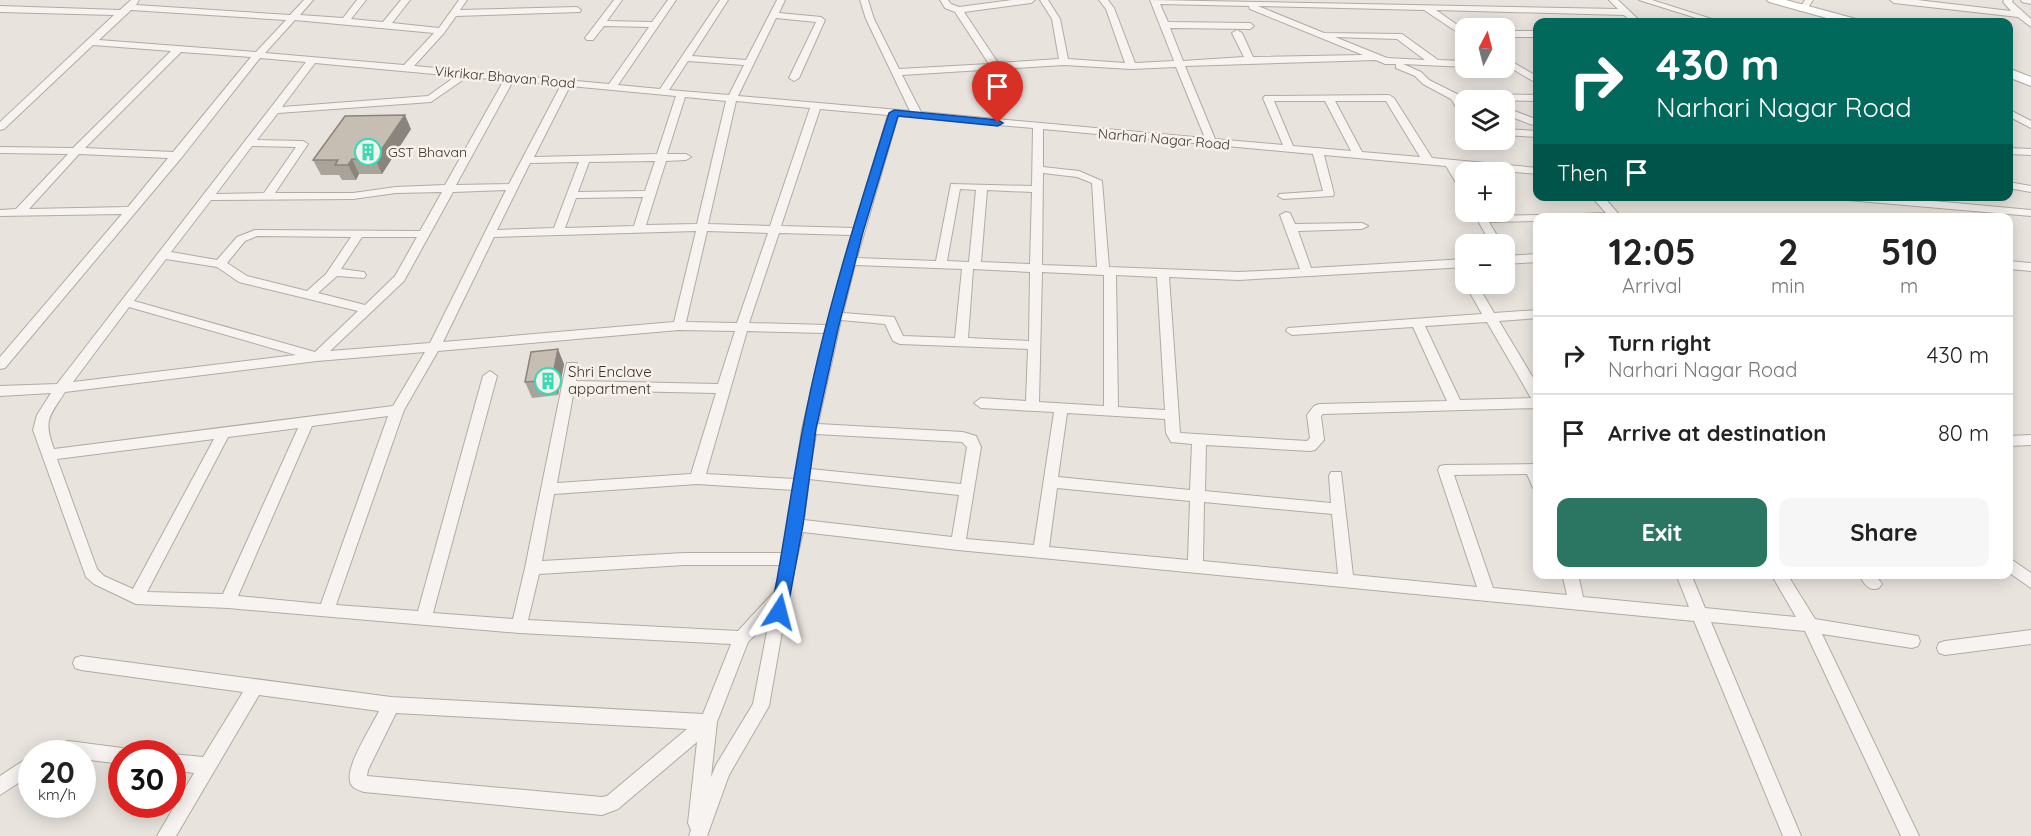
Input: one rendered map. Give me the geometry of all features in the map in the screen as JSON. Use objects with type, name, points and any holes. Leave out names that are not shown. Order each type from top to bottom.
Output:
[{"type":"main road","points":[[1773,0],[1806,4],[1842,18]]},
{"type":"main road","points":[[2013,74],[2031,82]]},
{"type":"street","points":[[0,3],[4,0]]},
{"type":"street","points":[[45,10],[58,0]]},
{"type":"street","points":[[0,365],[178,155],[258,54],[309,0]]},
{"type":"street","points":[[345,21],[362,0]]},
{"type":"street","points":[[386,25],[406,0]]},
{"type":"street","points":[[407,68],[441,31],[463,0]]},
{"type":"street","points":[[534,11],[540,0]]},
{"type":"street","points":[[590,38],[618,0]]},
{"type":"street","points":[[612,87],[672,0]]},
{"type":"street","points":[[663,92],[724,0]]},
{"type":"street","points":[[678,326],[732,98],[781,0]]},
{"type":"street","points":[[864,0],[870,19],[917,115]]},
{"type":"street","points":[[944,0],[948,6],[958,10],[1031,0]]},
{"type":"street","points":[[1044,0],[1056,19],[1064,62]]},
{"type":"street","points":[[1102,0],[1110,8],[1131,66]]},
{"type":"street","points":[[1613,0],[1633,18]]},
{"type":"street","points":[[1643,0],[1704,18]]},
{"type":"street","points":[[1894,0],[1958,3],[2018,14]]},
{"type":"street","points":[[2009,0],[2007,2],[2031,24]]},
{"type":"street","points":[[2025,0],[2031,1]]},
{"type":"street","points":[[1212,143],[1154,1],[1341,3],[1428,9],[1626,12]]},
{"type":"street","points":[[1243,2],[1418,74],[1426,82],[1455,97]]},
{"type":"street","points":[[0,127],[130,6]]},
{"type":"street","points":[[0,9],[45,10],[130,6],[345,21],[441,31]]},
{"type":"street","points":[[1428,9],[1455,27]]},
{"type":"street","points":[[454,13],[577,10]]},
{"type":"street","points":[[958,10],[995,66]]},
{"type":"street","points":[[774,15],[821,20],[794,78]]},
{"type":"street","points":[[601,23],[655,25]]},
{"type":"street","points":[[1164,25],[1250,26]]},
{"type":"street","points":[[1237,33],[1250,60]]},
{"type":"street","points":[[1320,34],[1399,36],[1437,64]]},
{"type":"street","points":[[1515,34],[1533,35]]},
{"type":"street","name":"Vikrikar Bhavan Road","points":[[93,42],[258,54],[917,115]]},
{"type":"street","points":[[20,212],[76,151],[179,48]]},
{"type":"street","points":[[686,58],[749,63]]},
{"type":"street","points":[[897,72],[1064,62],[1131,66],[1250,60],[1382,59],[1455,64]]},
{"type":"street","points":[[313,60],[61,388],[44,415],[40,430],[91,573],[135,598],[228,601],[519,626],[742,638]]},
{"type":"street","points":[[1515,68],[1533,78]]},
{"type":"street","points":[[276,110],[431,99],[465,74]]},
{"type":"street","points":[[317,357],[400,278],[510,78]]},
{"type":"street","points":[[326,611],[397,410],[434,347],[526,160],[567,83]]},
{"type":"street","points":[[639,229],[681,93]]},
{"type":"street","points":[[1290,150],[1268,98],[1389,98],[1428,161]]},
{"type":"street","points":[[1515,98],[1533,98]]},
{"type":"street","points":[[1329,99],[1358,155]]},
{"type":"street","points":[[697,479],[742,327],[816,106]]},
{"type":"street","points":[[696,836],[722,771],[760,706],[770,667],[809,429],[857,232],[894,113]]},
{"type":"street","name":"Narhari Nagar Road","points":[[917,115],[1038,128],[1533,171]]},
{"type":"street","points":[[1515,115],[1533,122]]},
{"type":"street","points":[[2013,115],[2031,125]]},
{"type":"street","points":[[1032,406],[1038,128]]},
{"type":"street","points":[[1515,133],[1533,134]]},
{"type":"street","points":[[250,143],[303,144],[268,196]]},
{"type":"street","points":[[0,150],[178,155]]},
{"type":"street","points":[[2013,151],[2031,152]]},
{"type":"street","points":[[1283,196],[1329,194],[1318,152]]},
{"type":"street","points":[[526,160],[686,157]]},
{"type":"street","points":[[558,232],[585,159]]},
{"type":"street","points":[[1450,163],[1455,172]]},
{"type":"street","points":[[1037,169],[1079,174],[1097,181],[1106,270],[1111,411]]},
{"type":"street","points":[[941,264],[953,188],[959,186],[1036,189]]},
{"type":"street","points":[[2013,186],[2031,189]]},
{"type":"street","points":[[210,196],[353,196],[396,190],[513,187]]},
{"type":"street","points":[[961,342],[982,187]]},
{"type":"street","points":[[572,195],[650,194]]},
{"type":"street","points":[[1601,201],[1612,213]]},
{"type":"street","points":[[1893,201],[2031,213]]},
{"type":"street","points":[[0,213],[131,210]]},
{"type":"street","points":[[1286,215],[1307,273]]},
{"type":"street","points":[[1515,217],[1533,218]]},
{"type":"street","points":[[1291,228],[1362,226]]},
{"type":"street","points":[[490,234],[702,227],[857,232]]},
{"type":"street","points":[[309,296],[334,272],[359,233]]},
{"type":"street","points":[[220,264],[241,238],[248,234],[424,234]]},
{"type":"street","points":[[165,255],[220,264],[243,279],[367,309]]},
{"type":"street","points":[[1515,259],[1533,258]]},
{"type":"street","points":[[850,261],[1239,276],[1455,267]]},
{"type":"street","points":[[2013,265],[2031,267]]},
{"type":"street","points":[[334,272],[360,275]]},
{"type":"street","points":[[1163,272],[1174,436],[1199,440],[1310,446],[1317,440],[1314,415],[1319,409],[1533,403]]},
{"type":"street","points":[[1477,294],[1533,389]]},
{"type":"street","points":[[128,303],[317,357]]},
{"type":"street","points":[[1292,331],[1533,314]]},
{"type":"street","points":[[0,391],[61,388],[317,357],[678,326],[742,327],[890,320],[900,340],[1035,345]]},
{"type":"street","points":[[1417,322],[1456,406]]},
{"type":"street","points":[[519,626],[533,568],[572,366]]},
{"type":"street","points":[[424,618],[490,376]]},
{"type":"street","points":[[568,384],[723,389]]},
{"type":"street","points":[[981,403],[1172,415]]},
{"type":"street","points":[[1041,552],[1061,408]]},
{"type":"street","points":[[48,455],[397,410]]},
{"type":"street","points":[[228,601],[307,422]]},
{"type":"street","points":[[809,429],[968,438],[974,443],[974,447],[957,544]]},
{"type":"street","points":[[135,598],[224,432]]},
{"type":"street","points":[[1195,567],[1199,440]]},
{"type":"street","points":[[2013,441],[2031,440]]},
{"type":"street","points":[[1488,595],[1445,471],[1533,469]]},
{"type":"street","points":[[1336,476],[1347,581]]},
{"type":"street","points":[[548,489],[697,479],[801,479],[968,490]]},
{"type":"street","points":[[1050,482],[1339,509]]},
{"type":"street","points":[[795,525],[957,544],[1810,626],[1912,641]]},
{"type":"street","points":[[533,568],[684,559],[789,559]]},
{"type":"street","points":[[2013,566],[2031,582]]},
{"type":"street","points":[[1571,579],[1577,603]]},
{"type":"street","points":[[1685,579],[1792,836]]},
{"type":"street","points":[[1781,579],[1810,626],[1910,836]]},
{"type":"street","points":[[696,836],[708,722],[742,638],[782,591]]},
{"type":"street","points":[[1945,648],[2031,637]]},
{"type":"street","points":[[81,663],[391,705],[708,722]]},
{"type":"street","points":[[166,836],[255,687]]},
{"type":"street","points":[[391,705],[359,770],[358,780],[364,784],[602,806],[618,799],[708,722]]},
{"type":"street","points":[[186,764],[206,766]]},
{"type":"street","points":[[0,787],[18,774]]},
{"type":"building","points":[[405,115],[375,159],[352,159],[348,165],[335,165],[338,160],[313,160],[345,116]]},
{"type":"building","points":[[558,349],[552,380],[525,382],[531,352]]},
{"type":"place","name":"GST Bhavan","points":[[368,152]]},
{"type":"place","name":"Shri Enclave appartment","points":[[548,381]]},
{"type":"route","points":[[779,612],[809,429],[832,329],[857,232],[894,113],[998,123]]}]
